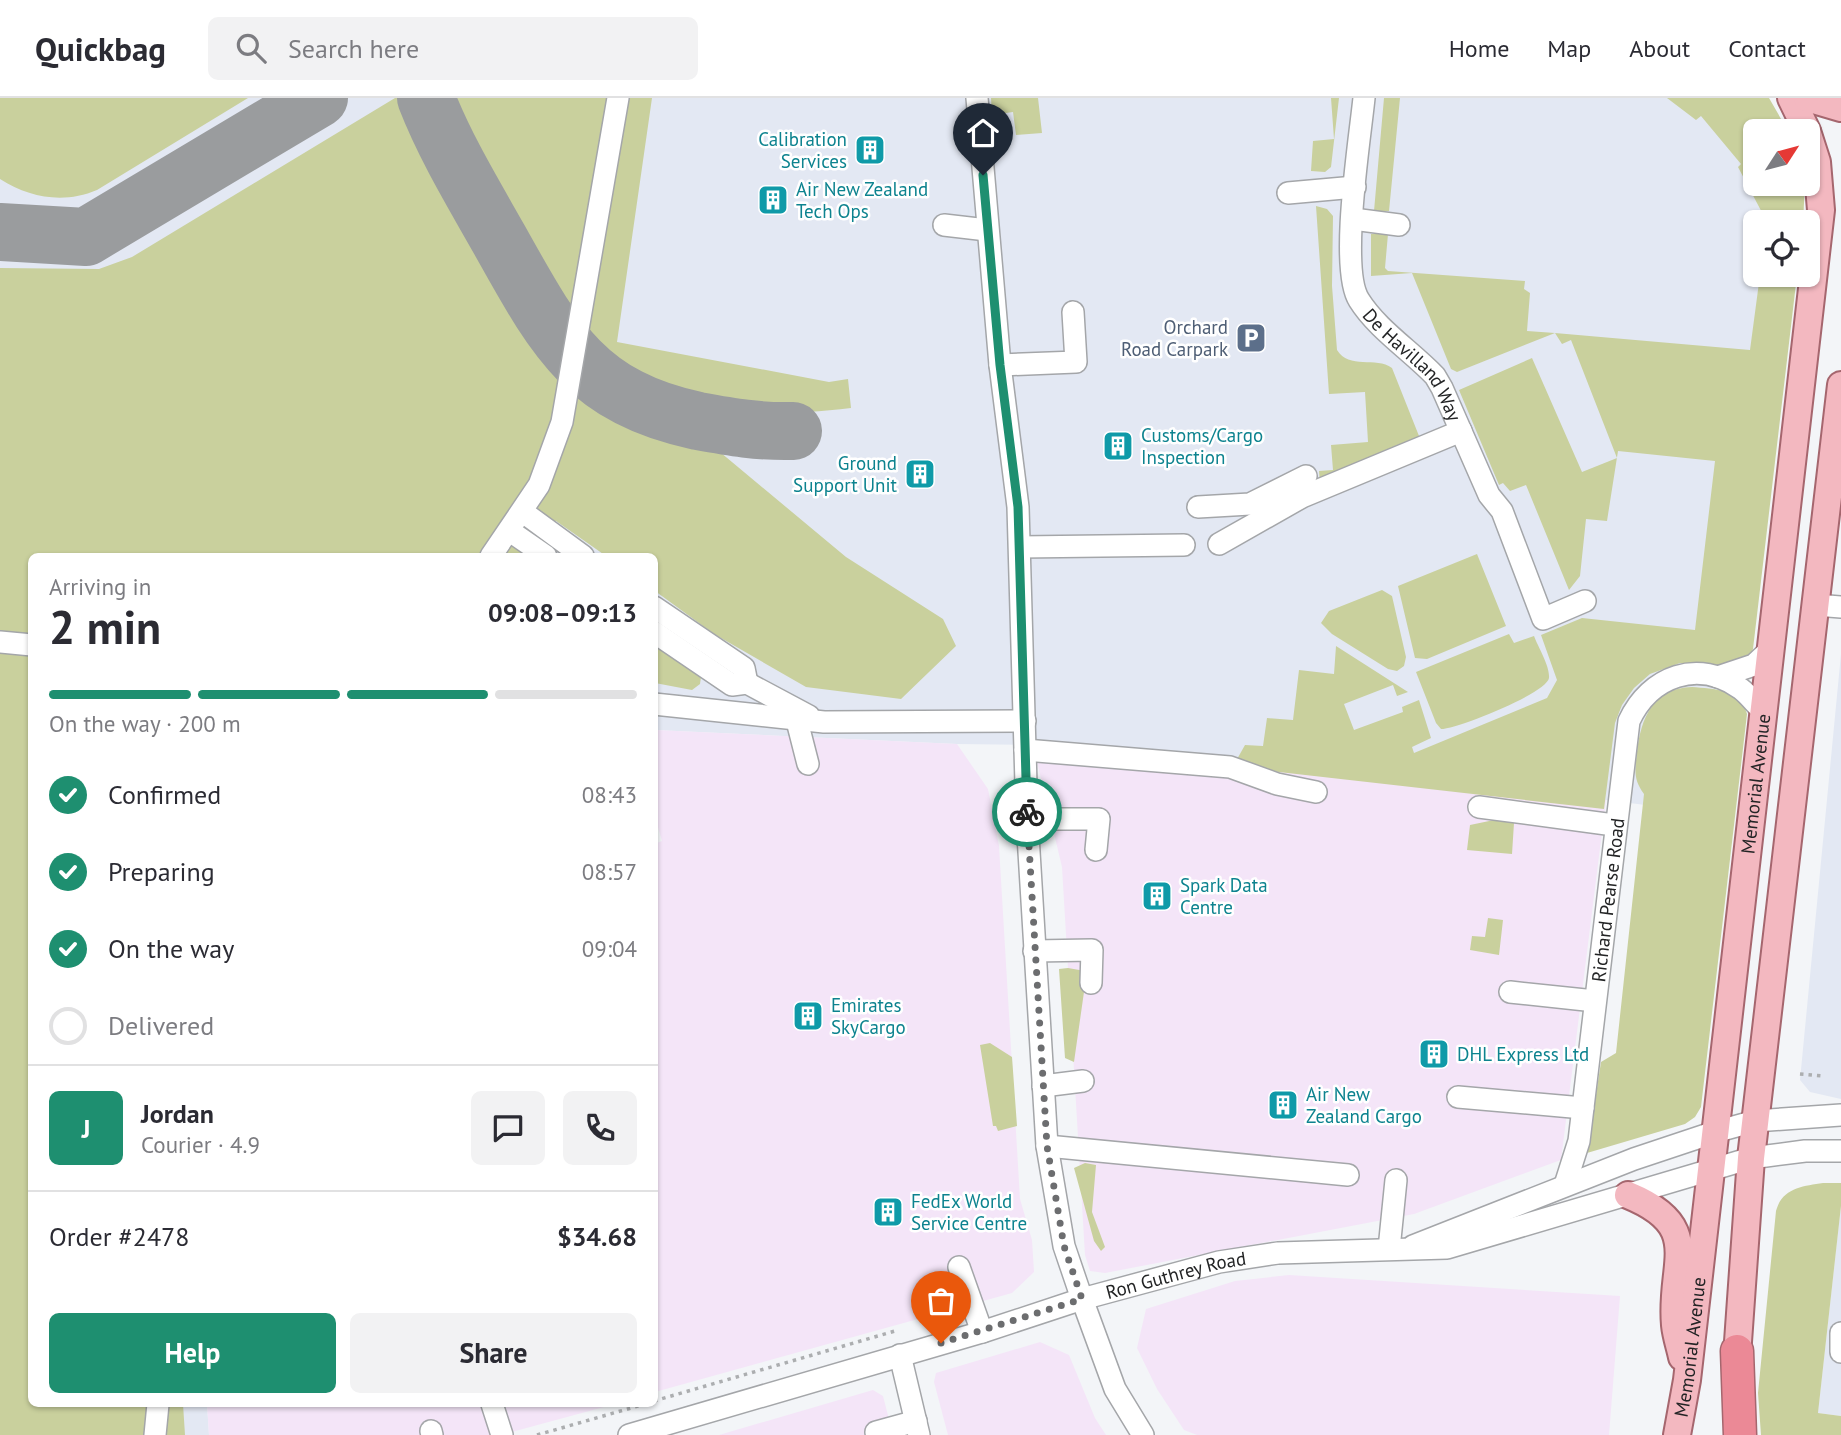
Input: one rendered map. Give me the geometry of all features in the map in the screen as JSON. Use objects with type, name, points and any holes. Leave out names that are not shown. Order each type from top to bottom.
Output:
[{"type":"highway","points":[[1737,1351],[1740,1435]]},
{"type":"main road","name":"Memorial Avenue","points":[[1791,98],[1801,119]]},
{"type":"main road","points":[[1807,98],[1841,108]]},
{"type":"main road","name":"Memorial Avenue","points":[[1678,1435],[1687,1380],[1764,712],[1821,211],[1820,196]]},
{"type":"main road","name":"Memorial Avenue","points":[[1733,1435],[1755,1121],[1829,606],[1841,384]]},
{"type":"main road","points":[[1628,1195],[1660,1211],[1673,1229],[1678,1242],[1675,1324],[1687,1380]]},
{"type":"street","points":[[493,553],[523,512],[544,475],[562,422],[618,98]]},
{"type":"street","points":[[977,98],[987,230],[1020,547],[1027,818],[1047,1146],[1064,1246],[1115,1389],[1143,1435]]},
{"type":"street","name":"De Havilland Way","points":[[1364,98],[1355,187],[1351,271],[1357,298],[1367,311],[1435,376],[1489,495],[1502,511],[1543,619],[1585,600]]},
{"type":"street","points":[[1288,192],[1355,187]]},
{"type":"street","points":[[1353,219],[1399,225]]},
{"type":"street","points":[[944,225],[987,230]]},
{"type":"street","points":[[1000,365],[1076,362],[1073,312]]},
{"type":"street","points":[[1219,544],[1302,497],[1461,431]]},
{"type":"street","points":[[1198,507],[1250,503],[1306,476]]},
{"type":"street","points":[[523,512],[579,553]]},
{"type":"street","points":[[510,531],[542,553]]},
{"type":"street","points":[[1020,547],[1184,545]]},
{"type":"street","points":[[658,610],[744,668],[747,683]]},
{"type":"street","points":[[658,635],[732,685],[747,683],[824,722]]},
{"type":"street","points":[[0,642],[28,645]]},
{"type":"street","name":"Richard Pearse Road","points":[[1565,1185],[1579,1142],[1629,720],[1648,691],[1672,678],[1691,675],[1718,677],[1743,670],[1770,649]]},
{"type":"street","points":[[1718,677],[1741,689],[1764,712]]},
{"type":"street","points":[[658,704],[797,721],[1025,721]]},
{"type":"street","points":[[797,721],[808,764]]},
{"type":"street","points":[[1025,750],[1230,767],[1277,784],[1316,792]]},
{"type":"street","points":[[1479,807],[1615,825]]},
{"type":"street","points":[[1027,818],[1099,819],[1096,850]]},
{"type":"street","points":[[1034,951],[1092,950],[1091,983]]},
{"type":"street","points":[[1510,992],[1595,1000]]},
{"type":"street","points":[[1043,1086],[1083,1081]]},
{"type":"street","points":[[1458,1097],[1583,1108]]},
{"type":"street","name":"Ron Guthrey Road","points":[[1399,1249],[1565,1185],[1715,1132],[1755,1121],[1841,1115]]},
{"type":"street","points":[[1047,1146],[1348,1175]]},
{"type":"street","name":"Ron Guthrey Road","points":[[629,1435],[982,1332],[1082,1299],[1243,1258],[1278,1253],[1447,1248],[1751,1158],[1805,1151],[1841,1151]]},
{"type":"street","points":[[1396,1180],[1399,1249]]},
{"type":"street","points":[[959,1267],[982,1332]]},
{"type":"street","points":[[1841,1333],[1841,1352]]},
{"type":"street","points":[[876,1432],[918,1428],[900,1355]]},
{"type":"street","points":[[155,1435],[158,1407]]},
{"type":"street","points":[[493,1407],[502,1435]]},
{"type":"path","points":[[1800,1074],[1823,1076]]},
{"type":"path","points":[[658,1400],[895,1331]]},
{"type":"path","points":[[537,1435],[635,1407]]},
{"type":"shaded area","points":[[0,98],[1760,98],[1757,119],[1743,119],[1743,196],[1767,196],[1780,210],[1743,210],[1743,287],[1786,287],[1732,816],[1606,800],[1033,745],[658,730],[658,553],[28,553],[28,1407],[207,1407],[209,1435],[0,1435]]},
{"type":"shaded area","points":[[1841,654],[1841,1099],[1810,1092],[1800,1080]]},
{"type":"shaded area","points":[[658,730],[957,744],[988,789],[999,846],[1020,1199],[1032,1240],[1034,1272],[1012,1293],[658,1391],[658,842],[662,841],[658,827]]},
{"type":"shaded area","points":[[1033,745],[1606,800],[1561,1160],[1414,1214],[1105,1273],[1090,1271],[1085,1255],[1062,867]]},
{"type":"shaded area","points":[[1841,1206],[1841,1416],[1818,1413]]},
{"type":"shaded area","points":[[1289,1275],[1620,1296],[1609,1435],[1197,1435],[1184,1430],[1157,1389],[1137,1348],[1146,1309],[1235,1281]]},
{"type":"shaded area","points":[[1040,1342],[1069,1355],[1095,1418],[1106,1435],[948,1435],[934,1382],[936,1373]]},
{"type":"shaded area","points":[[873,1390],[883,1396],[893,1435],[719,1435]]},
{"type":"shaded area","points":[[207,1407],[604,1407],[501,1435],[209,1435]]},
{"type":"green space","points":[[0,98],[248,98],[97,190],[60,198],[35,195],[0,179]]},
{"type":"green space","points":[[395,98],[652,98],[617,342],[829,382],[848,379],[851,408],[757,414],[694,408],[635,389],[608,373],[601,394],[618,411],[656,427],[702,437],[846,557],[943,619],[956,646],[901,699],[806,687],[714,634],[658,593],[658,553],[602,553],[556,521],[534,553],[28,553],[28,1407],[183,1407],[185,1435],[0,1435],[0,268],[99,269],[132,257]]},
{"type":"green space","points":[[991,98],[1038,98],[1042,133],[1016,135],[1013,112],[992,115]]},
{"type":"green space","points":[[1331,98],[1339,98],[1331,167],[1325,172],[1311,171],[1313,141],[1334,139]]},
{"type":"green space","points":[[1384,98],[1400,98],[1389,211],[1374,211]]},
{"type":"green space","points":[[1667,98],[1769,98],[1781,119],[1743,119],[1743,176],[1738,167],[1741,164],[1701,116],[1696,120]]},
{"type":"green space","points":[[1753,196],[1804,196],[1804,210],[1761,210]]},
{"type":"green space","points":[[1316,206],[1327,209],[1333,216],[1332,286],[1337,350],[1348,360],[1378,363],[1392,368],[1421,441],[1320,483],[1319,471],[1333,470],[1331,445],[1368,442],[1365,392],[1329,394]]},
{"type":"green space","points":[[1371,234],[1388,234],[1385,268],[1388,271],[1525,281],[1524,289],[1530,293],[1527,331],[1555,333],[1457,372],[1451,369],[1412,273],[1371,276]]},
{"type":"green space","points":[[1758,287],[1796,287],[1753,649],[1750,656],[1726,666],[1680,663],[1650,674],[1634,688],[1622,705],[1615,723],[1604,809],[1262,770],[1236,761],[1245,745],[1263,746],[1267,718],[1293,720],[1299,670],[1334,674],[1336,646],[1408,692],[1397,696],[1393,685],[1344,704],[1354,730],[1403,712],[1402,707],[1419,700],[1431,738],[1412,747],[1414,753],[1547,698],[1557,680],[1541,635],[1582,618],[1695,630],[1715,461],[1618,451],[1617,458],[1571,340],[1562,344],[1555,333],[1750,350]]},
{"type":"green space","points":[[1532,358],[1582,472],[1617,458],[1607,521],[1586,519],[1580,576],[1569,590],[1526,485],[1510,491],[1503,483],[1499,485],[1459,390]]},
{"type":"green space","points":[[1477,554],[1506,626],[1427,659],[1415,658],[1398,586]]},
{"type":"green space","points":[[1382,590],[1392,596],[1406,657],[1404,666],[1397,671],[1388,669],[1332,634],[1321,623],[1329,611]]},
{"type":"green space","points":[[1509,634],[1514,643],[1534,636],[1546,662],[1549,678],[1534,692],[1518,701],[1464,723],[1441,729],[1436,723],[1416,672]]},
{"type":"green space","points":[[658,645],[701,677],[700,684],[692,690],[658,684]]},
{"type":"green space","points":[[1692,687],[1732,695],[1744,706],[1747,714],[1701,1107],[1695,1117],[1685,1124],[1587,1153],[1601,1062],[1616,1053],[1644,794],[1636,774],[1639,739],[1651,707],[1659,699],[1679,689]]},
{"type":"green space","points":[[1494,820],[1514,823],[1512,854],[1467,850],[1470,825]]},
{"type":"green space","points":[[1488,918],[1503,920],[1499,955],[1470,950],[1472,936],[1485,937]]},
{"type":"green space","points":[[1059,969],[1085,971],[1086,978],[1074,1062],[1065,1058]]},
{"type":"green space","points":[[990,1043],[1012,1057],[1017,1126],[998,1131],[996,1126],[993,1126],[980,1045]]},
{"type":"green space","points":[[1085,1163],[1096,1165],[1092,1212],[1105,1247],[1101,1251],[1094,1241],[1074,1168]]},
{"type":"green space","points":[[1841,1183],[1841,1206],[1818,1413],[1841,1416],[1841,1435],[1761,1435],[1758,1393],[1776,1211],[1788,1193],[1801,1187]]},
{"type":"taxiway","points":[[0,232],[86,237],[319,98]]},
{"type":"taxiway","points":[[426,98],[460,170],[537,305],[576,357],[599,378],[626,396],[659,410],[698,421],[757,430],[793,431]]},
{"type":"way so far","points":[[941,1343],[1082,1299],[1064,1246],[1047,1146],[1027,812]]},
{"type":"place","name":"Calibration Services","points":[[870,150]]},
{"type":"place","name":"Air New Zealand Tech Ops","points":[[773,200]]},
{"type":"place","name":"Orchard Road Carpark","points":[[1251,338]]},
{"type":"place","name":"Customs/Cargo Inspection","points":[[1118,446]]},
{"type":"place","name":"Ground Support Unit","points":[[920,474]]},
{"type":"place","name":"Spark Data Centre","points":[[1157,896]]},
{"type":"place","name":"Emirates SkyCargo","points":[[808,1016]]},
{"type":"place","name":"DHL Express Ltd","points":[[1434,1054]]},
{"type":"place","name":"Air New Zealand Cargo","points":[[1283,1105]]},
{"type":"place","name":"FedEx World Service Centre","points":[[888,1212]]},
{"type":"route","points":[[983,175],[1000,365],[1018,507],[1027,812]]}]
